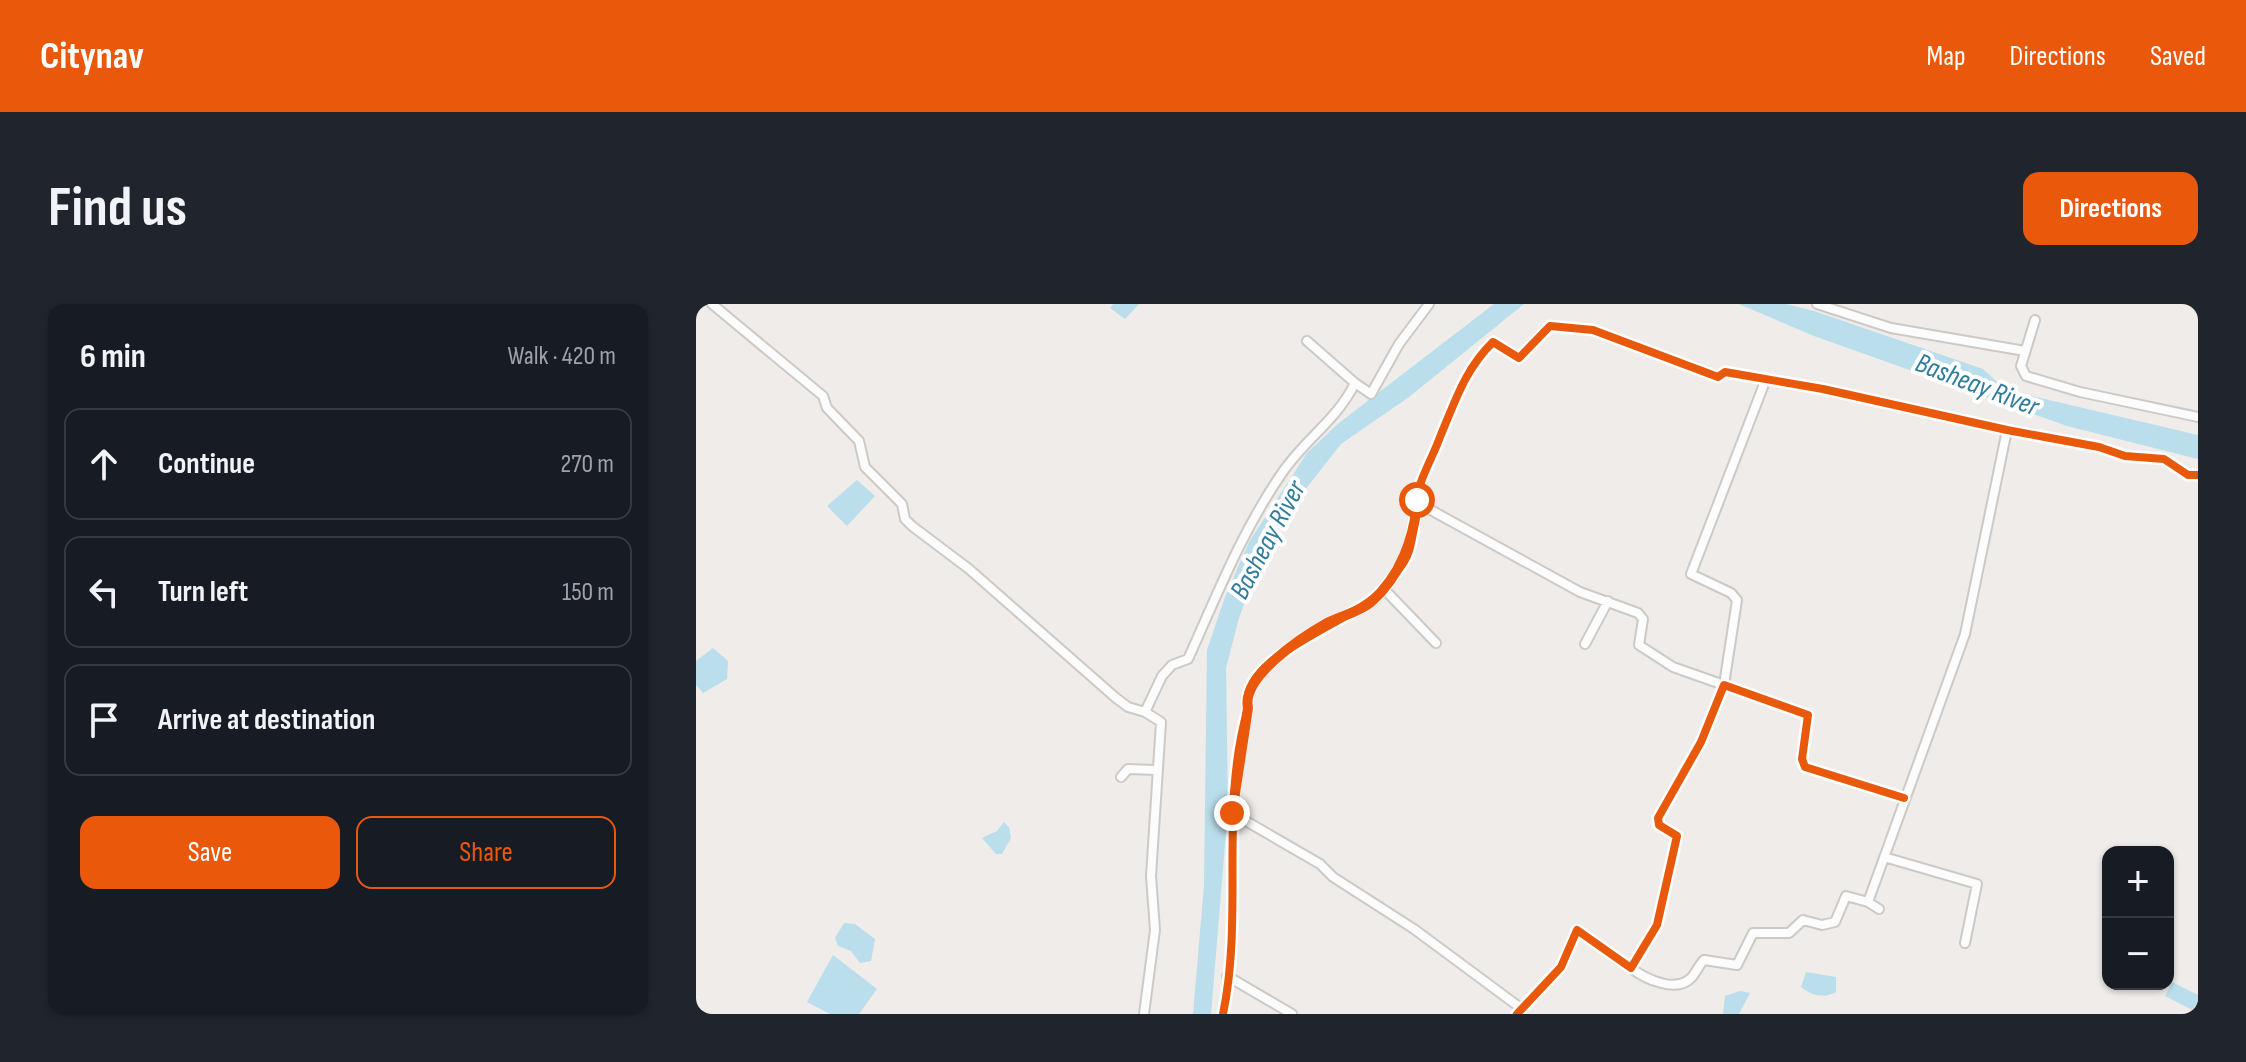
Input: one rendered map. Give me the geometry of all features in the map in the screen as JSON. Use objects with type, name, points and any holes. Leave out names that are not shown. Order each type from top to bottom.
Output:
[{"type":"street","points":[[712,304],[819,392],[827,408],[859,441],[865,467],[900,500],[905,519],[912,526],[969,569],[1116,698],[1161,722],[1151,876],[1155,930],[1144,1014]]},
{"type":"street","points":[[1307,341],[1371,394],[1399,344],[1429,304]]},
{"type":"street","points":[[1817,304],[1891,328],[2025,351]]},
{"type":"street","points":[[2035,320],[2021,366],[2026,376],[2080,392],[2198,417]]},
{"type":"street","points":[[1223,1014],[1234,863],[1232,813],[1248,708],[1246,698],[1258,676],[1327,624],[1354,614],[1383,588],[1406,559],[1420,485],[1454,399],[1474,361],[1493,342],[1519,358],[1550,326],[1593,330],[1718,377],[1725,372],[1766,379],[2099,447],[2125,456],[2164,459],[2188,475],[2198,475]]},
{"type":"street","points":[[1631,968],[1657,925],[1677,836],[1659,825],[1658,818],[1701,742],[1724,685],[1737,600],[1731,593],[1691,574],[1766,379]]},
{"type":"street","points":[[1145,712],[1162,676],[1172,665],[1188,659],[1238,543],[1258,510],[1292,460],[1343,408],[1355,383]]},
{"type":"street","points":[[1868,902],[1965,634],[2007,430]]},
{"type":"street","points":[[1418,503],[1559,582],[1641,616],[1639,645],[1667,659],[1673,667],[1808,715],[1802,759],[1805,767],[1904,798]]},
{"type":"street","points":[[1383,588],[1436,643]]},
{"type":"street","points":[[1585,644],[1608,601]]},
{"type":"street","points":[[1121,777],[1128,769],[1156,770]]},
{"type":"street","points":[[1232,813],[1320,864],[1333,877],[1425,937],[1520,1011],[1561,967],[1577,930],[1641,976],[1678,985],[1691,980],[1704,960],[1737,965],[1753,933],[1789,933],[1803,920],[1835,922],[1846,896],[1868,902],[1879,909]]},
{"type":"street","points":[[1884,857],[1977,884],[1965,943]]},
{"type":"street","points":[[1227,976],[1292,1014]]},
{"type":"water","points":[[1113,304],[1139,304],[1125,319],[1110,308]]},
{"type":"water","name":"Basheay River","points":[[1494,304],[1524,304],[1409,397],[1341,444],[1279,523],[1258,566],[1239,618],[1226,668],[1228,808],[1211,1014],[1193,1014],[1204,885],[1207,650],[1225,597],[1249,542],[1307,453],[1339,423]]},
{"type":"water","name":"Basheay River","points":[[1739,304],[1786,304],[1814,311],[1983,369],[2006,390],[2198,435],[2198,459],[2067,426],[1814,336]]},
{"type":"water","points":[[857,480],[875,496],[847,526],[827,506]]},
{"type":"water","points":[[713,648],[728,661],[727,679],[703,693],[696,685],[696,661]]},
{"type":"water","points":[[1004,822],[1009,827],[1011,838],[1002,854],[996,854],[982,838],[997,831]]},
{"type":"water","points":[[844,923],[855,924],[875,939],[871,961],[860,963],[851,951],[838,946],[835,938]]},
{"type":"water","points":[[833,955],[877,989],[859,1014],[830,1014],[807,1002]]},
{"type":"water","points":[[1806,972],[1836,977],[1836,992],[1822,996],[1805,990],[1801,987]]},
{"type":"water","points":[[2174,983],[2198,995],[2198,1013],[2165,996],[2168,990],[2174,990]]},
{"type":"water","points":[[1740,991],[1750,993],[1739,1014],[1723,1014],[1725,996]]},
{"type":"cycle path","points":[[1223,1014],[1232,938],[1235,784],[1250,689],[1261,672],[1279,656],[1369,601],[1400,567],[1411,545],[1417,496],[1424,475],[1462,386],[1475,363],[1493,342],[1519,358],[1550,326],[1593,330],[1718,377],[1725,372],[1823,389],[2099,447],[2125,456],[2164,459],[2188,475],[2198,475]]},
{"type":"cycle path","points":[[1517,1014],[1561,967],[1577,930],[1631,968],[1657,925],[1677,836],[1659,825],[1658,818],[1701,742],[1724,685],[1808,715],[1802,759],[1805,767],[1904,798]]},
{"type":"route","points":[[1232,813],[1242,729],[1248,708],[1246,698],[1258,676],[1277,658],[1327,624],[1354,614],[1373,600],[1406,559],[1417,500]]}]
